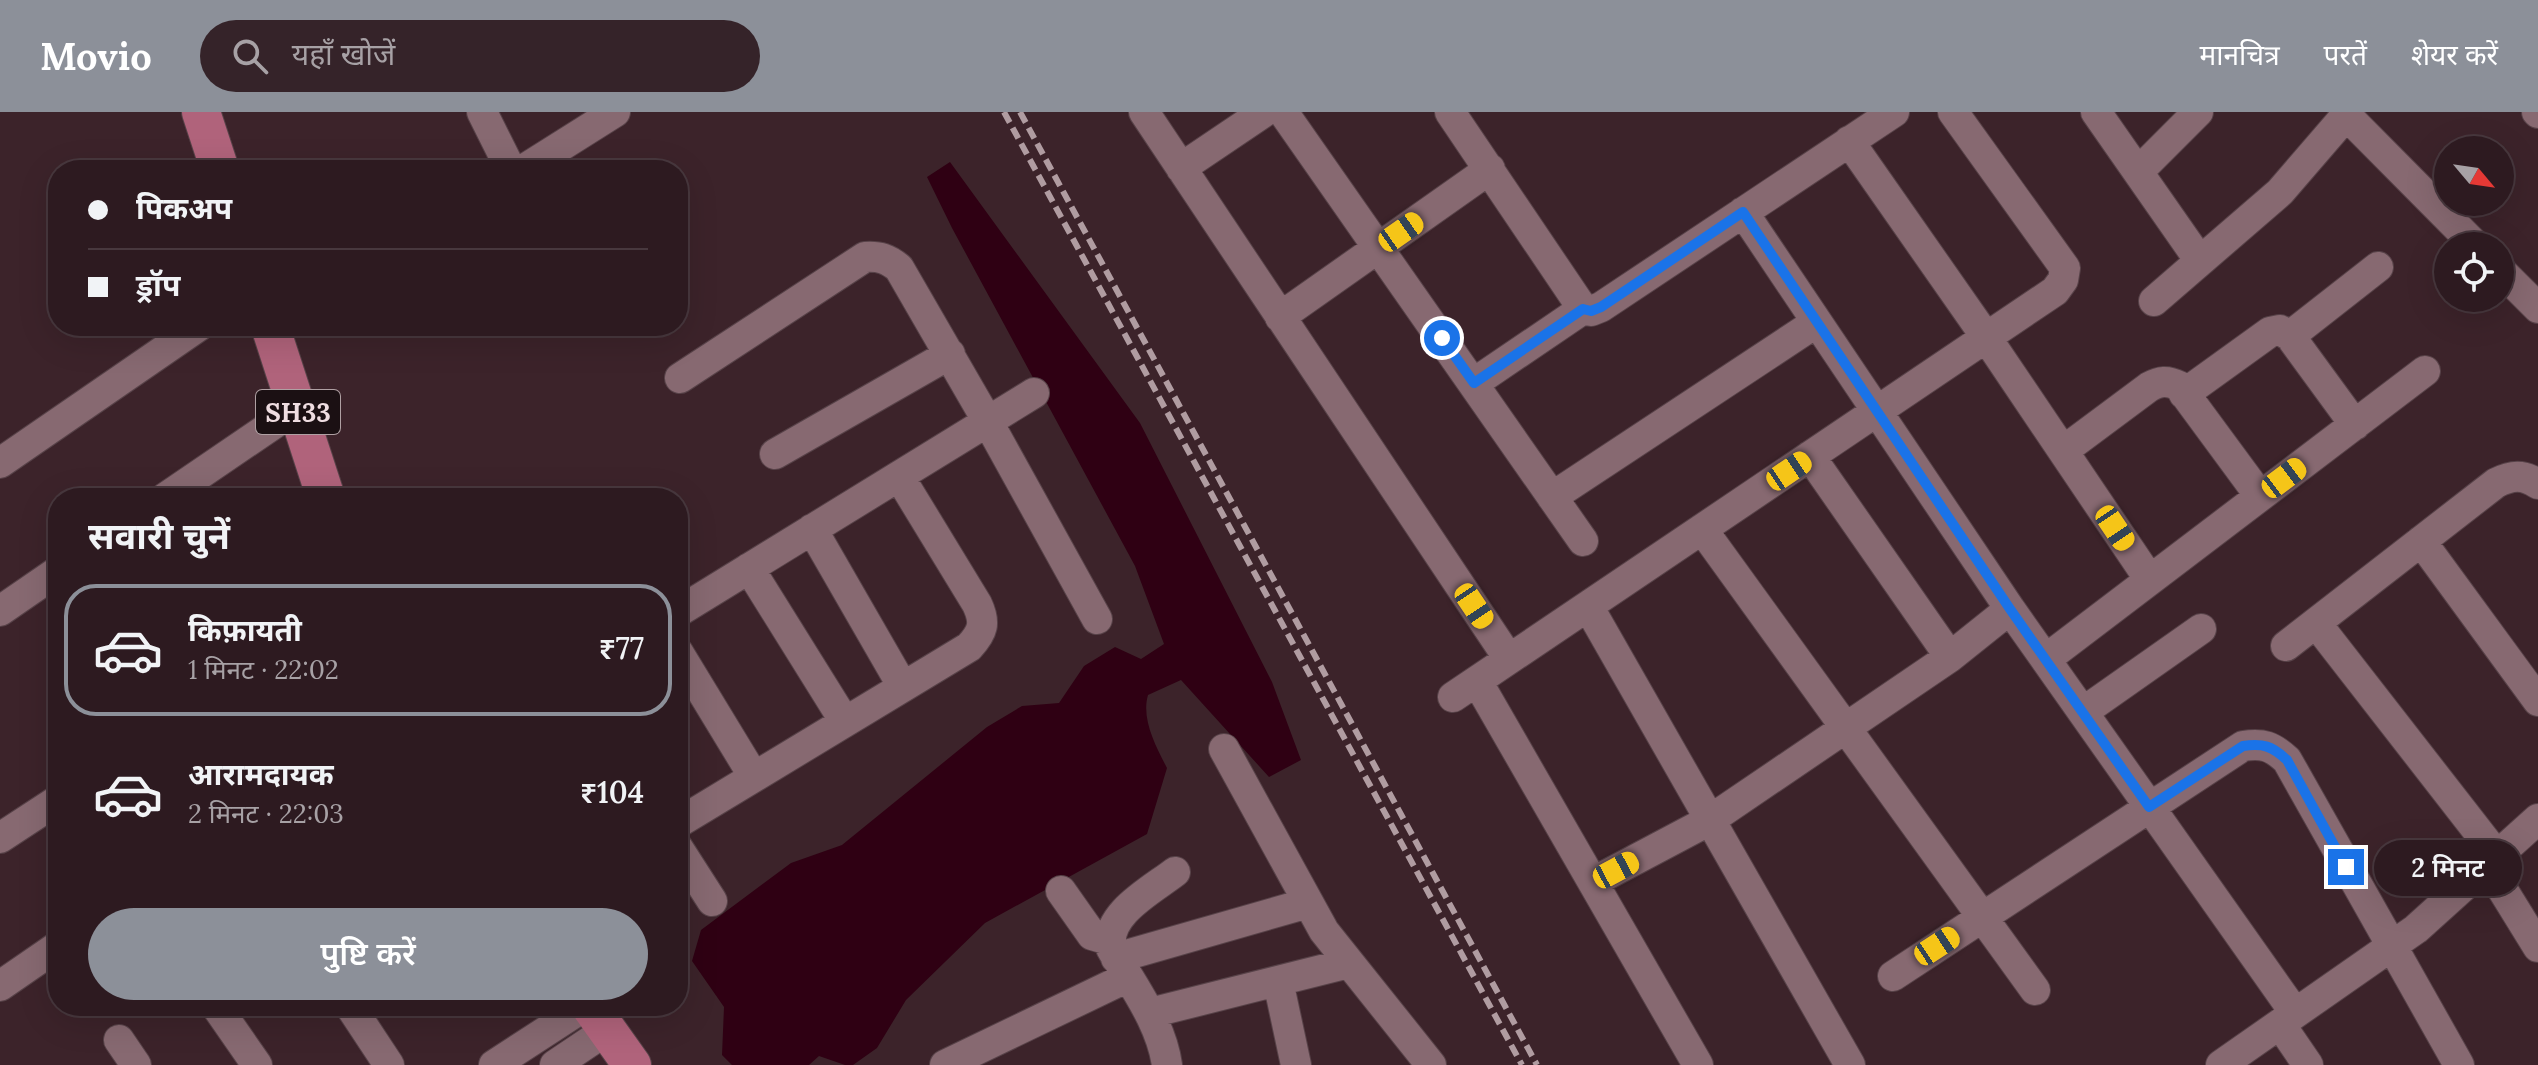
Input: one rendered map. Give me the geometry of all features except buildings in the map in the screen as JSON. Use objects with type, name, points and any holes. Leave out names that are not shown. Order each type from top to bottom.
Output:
[{"type":"main road","points":[[201,112],[217,160]]},
{"type":"main road","name":"SH33","points":[[273,336],[323,488]]},
{"type":"main road","points":[[595,1016],[632,1065]]},
{"type":"street","points":[[482,112],[506,160]]},
{"type":"street","points":[[1144,112],[1509,659]]},
{"type":"street","points":[[1181,168],[1264,112]]},
{"type":"street","points":[[1283,112],[1583,541]]},
{"type":"street","points":[[1450,112],[1583,309],[1591,311],[1894,112]]},
{"type":"street","points":[[1698,1065],[1593,882],[1465,689],[2055,291],[2063,280],[2065,268],[1953,112]]},
{"type":"street","points":[[2096,112],[2200,261]]},
{"type":"street","points":[[2138,172],[2198,112]]},
{"type":"street","points":[[2154,301],[2280,192],[2348,114],[2462,232]]},
{"type":"street","points":[[538,160],[603,115]]},
{"type":"street","points":[[1849,141],[2150,580]]},
{"type":"street","points":[[1280,317],[1490,169]]},
{"type":"street","points":[[1743,212],[2010,609],[2149,807],[2288,1018],[2308,1065]]},
{"type":"street","points":[[680,378],[865,257],[889,260],[899,268],[950,354],[1097,619]]},
{"type":"street","points":[[2290,336],[2378,267]]},
{"type":"street","points":[[2514,284],[2538,308]]},
{"type":"street","points":[[1474,383],[1583,309]]},
{"type":"street","points":[[1552,497],[1817,322]]},
{"type":"street","points":[[2184,394],[2270,332],[2280,330],[2290,336],[2355,425]]},
{"type":"street","points":[[0,463],[184,336]]},
{"type":"street","points":[[775,454],[950,354]]},
{"type":"street","points":[[2046,659],[2425,371]]},
{"type":"street","points":[[2063,451],[2160,381],[2170,381],[2179,386],[2260,496]]},
{"type":"street","points":[[688,606],[1034,393]]},
{"type":"street","points":[[180,488],[297,408]]},
{"type":"street","points":[[1810,456],[1950,657]]},
{"type":"street","points":[[2286,646],[2496,483],[2511,475],[2528,477],[2538,484]]},
{"type":"street","points":[[688,817],[969,647],[981,634],[984,618],[899,476]]},
{"type":"street","points":[[812,529],[903,687]]},
{"type":"street","points":[[1702,529],[2035,990]]},
{"type":"street","points":[[2421,541],[2538,701]]},
{"type":"street","points":[[749,568],[845,722]]},
{"type":"street","points":[[2,605],[48,577]]},
{"type":"street","points":[[1588,606],[1850,1065]]},
{"type":"street","points":[[1593,882],[1710,820],[1950,657],[2010,609]]},
{"type":"street","points":[[2316,623],[2493,862],[2538,947]]},
{"type":"street","points":[[2083,712],[2201,629]]},
{"type":"street","points":[[688,668],[754,777]]},
{"type":"street","points":[[1893,976],[2243,746],[2261,743],[2274,748],[2287,760],[2459,1065]]},
{"type":"street","points":[[1224,749],[1324,931],[1431,1065]]},
{"type":"street","points":[[0,838],[48,807]]},
{"type":"street","points":[[2221,1065],[2416,929],[2538,819]]},
{"type":"street","points":[[688,864],[712,901]]},
{"type":"street","points":[[1167,1065],[1150,1013],[1118,958],[1111,930],[1121,915],[1175,872]]},
{"type":"street","points":[[1061,891],[1092,935],[1118,958]]},
{"type":"street","points":[[945,1065],[1118,958],[1308,903]]},
{"type":"street","points":[[0,986],[48,953]]},
{"type":"street","points":[[1150,1013],[1349,963]]},
{"type":"street","points":[[1278,981],[1296,1065]]},
{"type":"street","points":[[223,1016],[257,1065]]},
{"type":"street","points":[[357,1016],[389,1065]]},
{"type":"street","points":[[494,1065],[590,1016]]},
{"type":"street","points":[[555,1065],[592,1016]]},
{"type":"street","points":[[119,1040],[136,1065]]},
{"type":"shaded area","points":[[950,162],[1140,423],[1272,682],[1301,760],[1269,777],[1181,680],[1148,695],[1148,723],[1167,768],[1147,834],[985,923],[906,1000],[877,1048],[853,1065],[819,1056],[809,1065],[732,1065],[722,1055],[724,1007],[692,961],[701,930],[791,863],[842,845],[987,727],[1022,706],[1059,703],[1084,666],[1115,647],[1141,659],[1164,644],[1135,566],[927,177]]},
{"type":"railway","points":[[1004,112],[1522,1065]]},
{"type":"railway","points":[[1020,112],[1537,1065]]},
{"type":"route","points":[[1442,338],[1474,383],[1583,309],[1591,311],[1601,307],[1743,212],[2010,609],[2149,807],[2243,746],[2261,743],[2274,748],[2287,760],[2346,867]]}]
